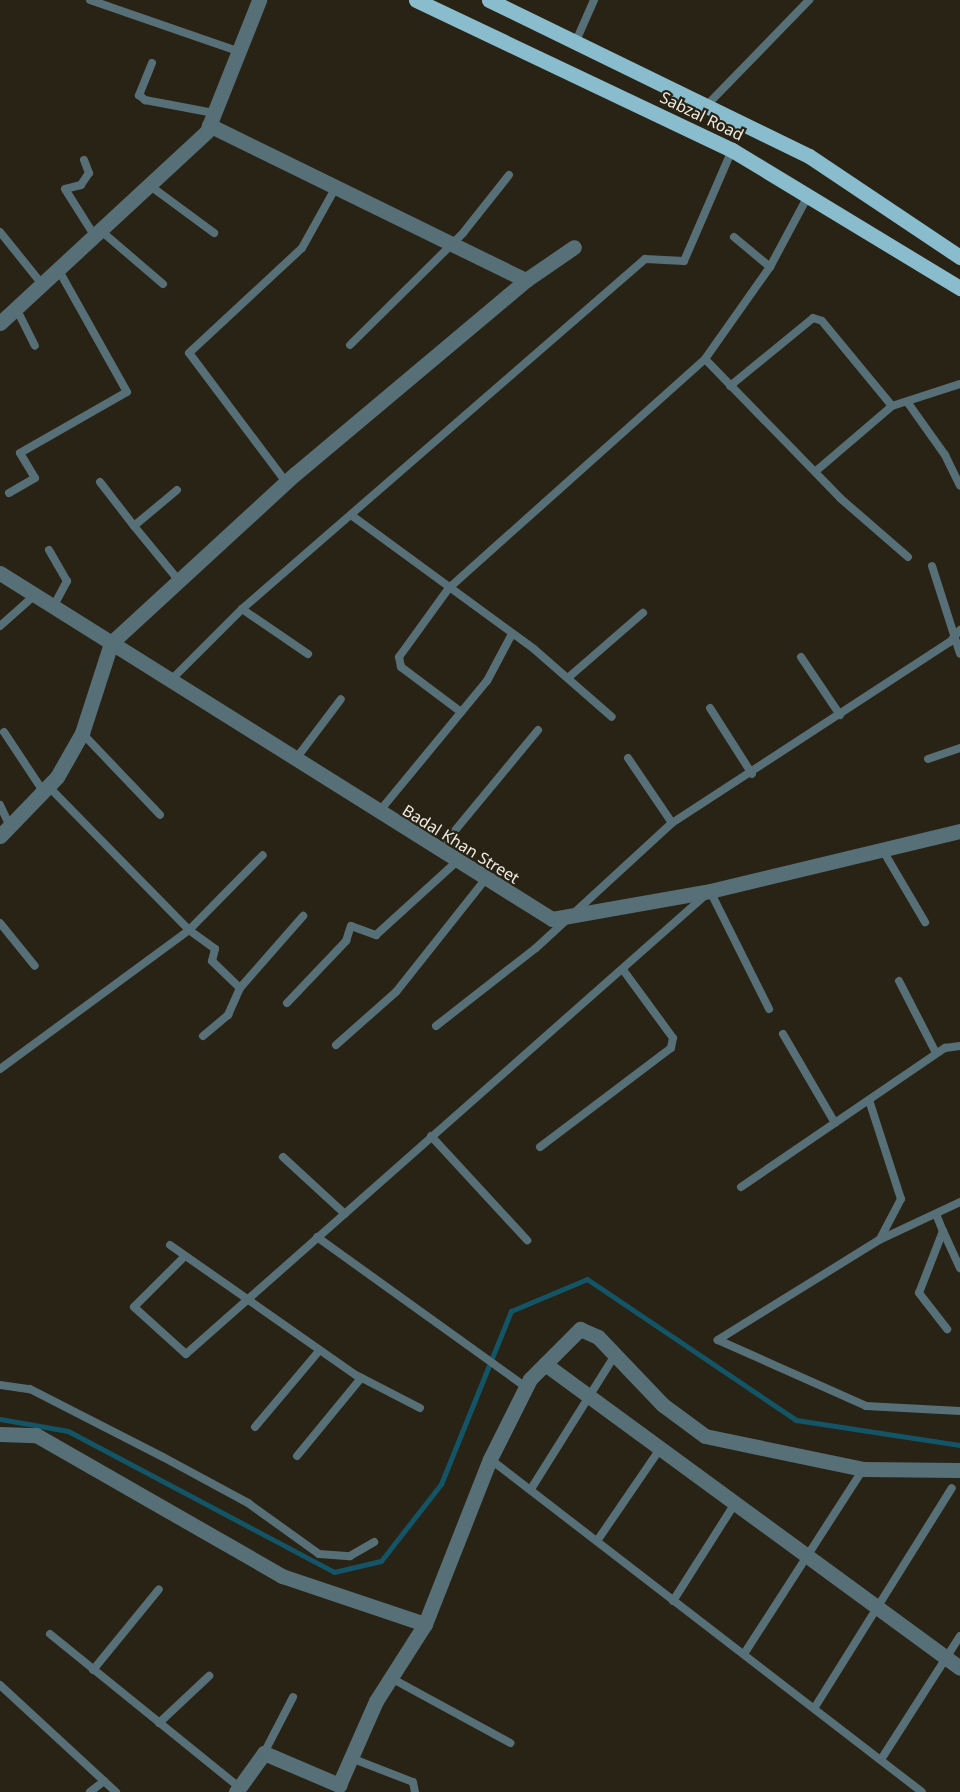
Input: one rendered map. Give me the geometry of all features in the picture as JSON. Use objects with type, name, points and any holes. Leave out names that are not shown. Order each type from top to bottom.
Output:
[{"type":"main road","name":"Sabzal Road","points":[[416,0],[732,150],[810,192],[960,288]]},
{"type":"main road","name":"Sabzal Road","points":[[489,0],[709,103],[809,156],[959,256]]},
{"type":"street","points":[[0,323],[149,184],[211,119],[259,0]]},
{"type":"street","points":[[211,119],[336,187],[526,280]]},
{"type":"street","points":[[5,831],[46,788],[82,733],[111,643],[180,582],[286,482],[526,280],[574,248]]},
{"type":"street","name":"Badal Khan Street","points":[[0,573],[455,863],[560,921]]},
{"type":"street","points":[[560,921],[710,891],[960,831]]},
{"type":"street","points":[[237,1790],[264,1753],[339,1785],[391,1678],[425,1624],[520,1383],[545,1364],[580,1329],[598,1337],[663,1405],[705,1436],[863,1469],[960,1470]]},
{"type":"street","points":[[545,1364],[734,1505],[960,1668]]},
{"type":"street","points":[[0,1434],[36,1435],[282,1576],[425,1624]]},
{"type":"lane","points":[[90,0],[237,51]]},
{"type":"lane","points":[[576,41],[594,0]]},
{"type":"lane","points":[[709,103],[809,0]]},
{"type":"lane","points":[[152,63],[139,95],[145,100],[211,119]]},
{"type":"lane","points":[[170,681],[242,609],[645,259],[684,261],[732,150]]},
{"type":"lane","points":[[84,160],[90,173],[81,184],[65,189],[97,233],[164,284]]},
{"type":"lane","points":[[350,345],[450,243],[509,175]]},
{"type":"lane","points":[[149,184],[214,233]]},
{"type":"lane","points":[[286,482],[189,352],[302,248],[336,187]]},
{"type":"lane","points":[[461,712],[397,662],[449,588],[705,358],[770,267],[810,192]]},
{"type":"lane","points":[[0,232],[42,284]]},
{"type":"lane","points":[[734,237],[770,267]]},
{"type":"lane","points":[[9,493],[35,478],[20,453],[128,392],[58,269]]},
{"type":"lane","points":[[16,308],[35,346]]},
{"type":"lane","points":[[730,386],[813,318],[822,321],[892,406]]},
{"type":"lane","points":[[705,358],[730,386],[887,543],[908,557]]},
{"type":"lane","points":[[816,471],[892,406],[908,403],[960,384]]},
{"type":"lane","points":[[908,403],[945,454],[960,486]]},
{"type":"lane","points":[[100,482],[180,582]]},
{"type":"lane","points":[[134,526],[177,490]]},
{"type":"lane","points":[[351,515],[569,677],[612,717]]},
{"type":"lane","points":[[49,550],[67,581],[53,607]]},
{"type":"lane","points":[[932,566],[957,633],[960,654]]},
{"type":"lane","points":[[0,626],[35,595]]},
{"type":"lane","points":[[242,609],[308,654]]},
{"type":"lane","points":[[569,677],[643,613]]},
{"type":"lane","points":[[436,1026],[536,948],[560,921],[672,823],[752,774],[957,633]]},
{"type":"lane","points":[[378,814],[486,681],[512,634]]},
{"type":"lane","points":[[801,657],[840,715]]},
{"type":"lane","points":[[295,761],[341,699]]},
{"type":"lane","points":[[710,708],[752,774]]},
{"type":"lane","points":[[438,852],[538,730]]},
{"type":"lane","points":[[4,732],[46,788],[189,930],[215,949],[212,961],[240,987]]},
{"type":"lane","points":[[82,733],[160,815]]},
{"type":"lane","points":[[928,759],[960,748]]},
{"type":"lane","points":[[628,758],[672,823]]},
{"type":"lane","points":[[0,805],[5,831]]},
{"type":"lane","points":[[882,849],[925,922]]},
{"type":"lane","points":[[0,1069],[189,930],[263,855]]},
{"type":"lane","points":[[287,1003],[346,941],[351,926],[376,935],[455,863]]},
{"type":"lane","points":[[336,1045],[396,992],[484,880]]},
{"type":"lane","points":[[185,1256],[134,1307],[186,1354],[431,1136],[624,971],[710,891],[769,1009]]},
{"type":"lane","points":[[203,1036],[228,1015],[240,987],[303,916]]},
{"type":"lane","points":[[0,922],[35,966]]},
{"type":"lane","points":[[540,1147],[671,1048],[673,1038],[624,971]]},
{"type":"lane","points":[[899,981],[936,1053]]},
{"type":"lane","points":[[783,1034],[835,1123]]},
{"type":"lane","points":[[741,1187],[936,1053],[960,1046]]},
{"type":"lane","points":[[869,1100],[901,1199],[879,1240]]},
{"type":"lane","points":[[431,1136],[526,1240]]},
{"type":"lane","points":[[283,1157],[345,1214]]},
{"type":"lane","points":[[960,1202],[879,1240],[718,1340],[866,1406],[960,1411]]},
{"type":"lane","points":[[936,1214],[960,1269]]},
{"type":"lane","points":[[943,1232],[919,1293],[947,1329]]},
{"type":"lane","points":[[317,1237],[520,1383]]},
{"type":"lane","points":[[170,1245],[245,1301],[361,1378],[420,1408]]},
{"type":"lane","points":[[255,1427],[319,1350]]},
{"type":"lane","points":[[531,1489],[587,1395],[615,1355]]},
{"type":"lane","points":[[297,1456],[361,1378]]},
{"type":"lane","points":[[0,1385],[30,1389],[163,1457],[248,1503],[319,1554],[350,1556],[374,1542]]},
{"type":"lane","points":[[597,1541],[660,1449]]},
{"type":"lane","points":[[490,1459],[673,1601],[882,1758],[922,1792]]},
{"type":"lane","points":[[744,1654],[863,1469]]},
{"type":"lane","points":[[815,1707],[952,1488]]},
{"type":"lane","points":[[673,1601],[734,1505]]},
{"type":"lane","points":[[93,1670],[159,1589]]},
{"type":"lane","points":[[50,1634],[237,1790]]},
{"type":"lane","points":[[882,1758],[960,1636]]},
{"type":"lane","points":[[159,1723],[209,1676]]},
{"type":"lane","points":[[391,1678],[510,1743]]},
{"type":"lane","points":[[0,1685],[116,1792]]},
{"type":"lane","points":[[264,1753],[293,1697]]},
{"type":"lane","points":[[351,1758],[413,1782],[415,1792]]},
{"type":"lane","points":[[90,1792],[104,1780]]},
{"type":"waterway","points":[[0,1419],[68,1431],[334,1572],[381,1561],[441,1484],[511,1311],[587,1279],[796,1420],[960,1445]]}]
